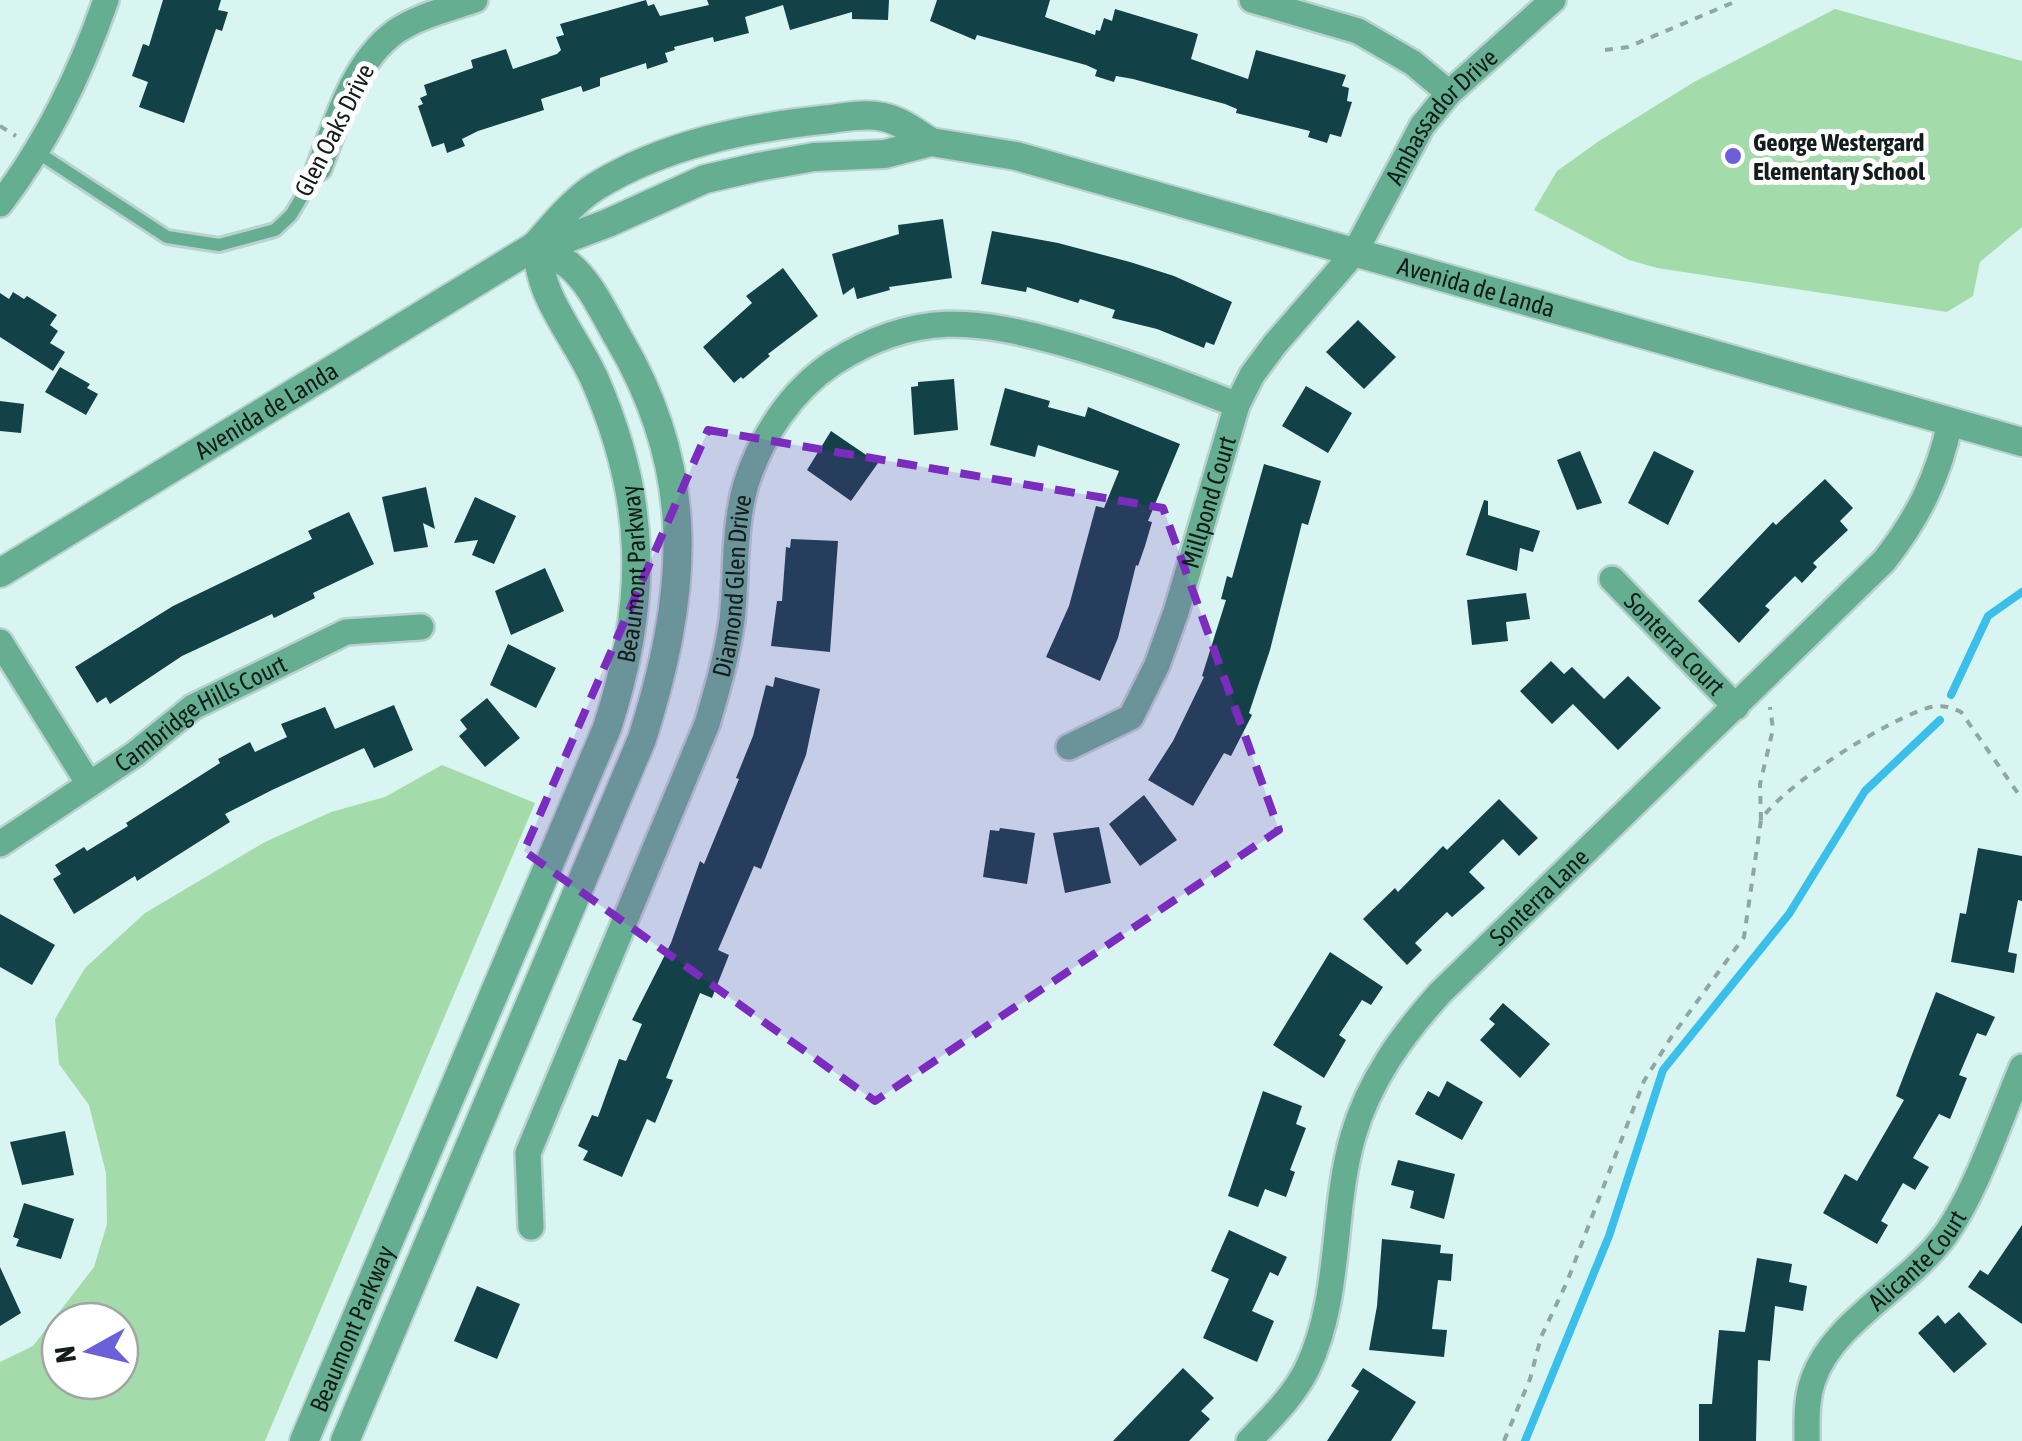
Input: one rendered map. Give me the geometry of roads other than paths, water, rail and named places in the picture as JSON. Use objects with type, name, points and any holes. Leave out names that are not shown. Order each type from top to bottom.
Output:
[{"type":"street","points":[[0,204],[37,152],[76,74],[106,0]]},
{"type":"street","name":"Glen Oaks Drive","points":[[319,168],[359,72],[375,50],[394,32],[417,20],[474,0]]},
{"type":"street","points":[[1252,0],[1358,31],[1413,63],[1449,93]]},
{"type":"street","name":"Ambassador Drive","points":[[1355,252],[1422,126],[1449,93],[1554,0]]},
{"type":"street","name":"Avenida de Landa","points":[[0,573],[535,246],[594,188],[680,150],[734,133],[811,121],[884,116],[930,142],[1016,156],[2022,442]]},
{"type":"street","name":"Avenida de Landa","points":[[535,246],[608,223],[705,180],[814,158],[885,154],[930,142]]},
{"type":"street","name":"Beaumont Parkway","points":[[304,1441],[607,728],[634,624],[637,564],[625,461],[589,368],[550,297],[535,246]]},
{"type":"street","name":"Beaumont Parkway","points":[[345,1441],[642,739],[672,626],[678,513],[670,462],[651,405],[628,354],[588,287],[569,265],[535,246]]},
{"type":"street","name":"Millpond Court","points":[[1069,747],[1131,717],[1176,612],[1237,405],[1252,375],[1275,344],[1355,252]]},
{"type":"street","name":"Diamond Glen Drive","points":[[531,1227],[528,1153],[707,724],[732,622],[745,487],[776,421],[800,391],[825,368],[856,348],[926,325],[965,323],[1004,327],[1132,363],[1237,405]]},
{"type":"street","name":"Sonterra Lane","points":[[1249,1441],[1284,1404],[1305,1372],[1320,1337],[1330,1300],[1344,1176],[1354,1134],[1368,1096],[1412,1023],[1884,562],[1910,528],[1937,475],[1950,422]]},
{"type":"street","name":"Sonterra Court","points":[[1612,579],[1736,707]]},
{"type":"street","name":"Cambridge Hills Court","points":[[0,844],[135,754],[193,707],[346,632],[421,627]]},
{"type":"street","points":[[0,642],[89,784]]},
{"type":"street","name":"Alicante Court","points":[[1807,1441],[1807,1405],[1824,1358],[1840,1337],[1925,1260],[1947,1233],[2022,1068]]},
{"type":"lane","name":"Glen Oaks Drive","points":[[37,152],[167,237],[219,245],[275,230],[291,215],[319,168]]},
{"type":"waterway","points":[[1951,695],[1988,616],[2022,592]]},
{"type":"waterway","points":[[1525,1441],[1609,1236],[1663,1070],[1789,914],[1865,791],[1940,720]]},
{"type":"place","name":"George Westergard Elementary School","points":[[1733,156]]}]
